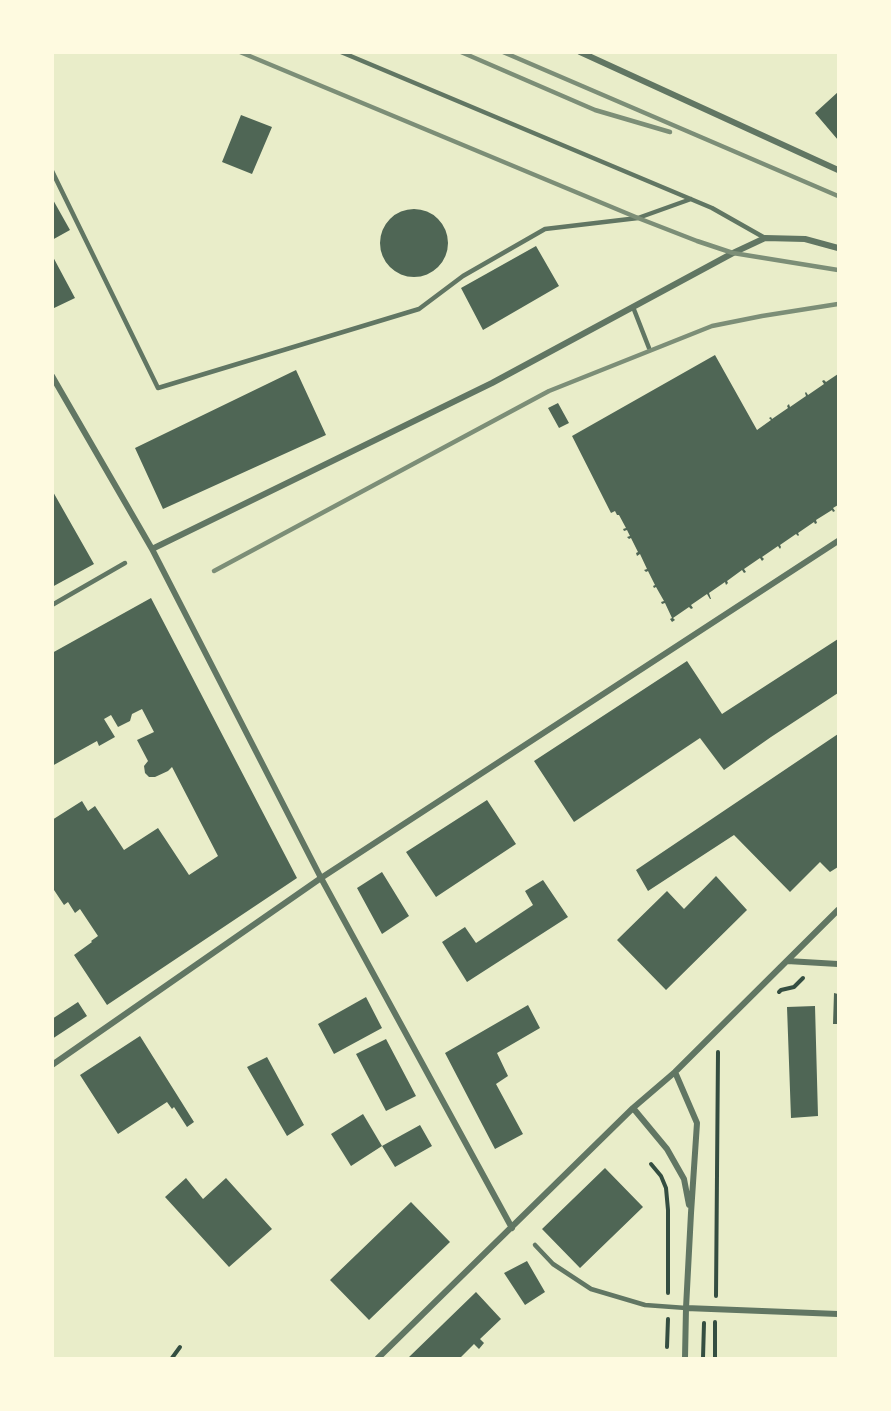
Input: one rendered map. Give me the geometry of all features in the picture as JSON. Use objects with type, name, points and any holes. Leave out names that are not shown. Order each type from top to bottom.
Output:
[{"type":"street","points":[[580,52],[838,170]]},
{"type":"street","points":[[152,549],[492,383],[765,238],[805,239],[838,248]]},
{"type":"street","points":[[52,375],[152,549],[321,878],[512,1228]]},
{"type":"street","points":[[52,1065],[321,878],[838,541]]},
{"type":"street","points":[[378,1359],[633,1108],[675,1072],[838,910]]},
{"type":"street","points":[[787,961],[838,964]]},
{"type":"street","points":[[675,1072],[697,1123],[690,1213],[685,1359]]},
{"type":"street","points":[[633,1108],[667,1149],[684,1179],[690,1213]]},
{"type":"street","points":[[686,1308],[838,1314]]},
{"type":"lane","points":[[341,52],[712,208],[765,238]]},
{"type":"lane","points":[[52,171],[158,388],[419,309],[463,276],[545,229],[638,218],[691,200]]},
{"type":"lane","points":[[633,307],[649,348]]},
{"type":"lane","points":[[52,605],[125,563]]},
{"type":"lane","points":[[535,1245],[553,1264],[591,1289],[645,1305],[686,1308]]},
{"type":"path","points":[[773,998],[781,990],[794,987],[819,963]]},
{"type":"path","points":[[715,1359],[718,1052]]},
{"type":"path","points":[[651,1164],[661,1176],[666,1188],[668,1210],[667,1348]]},
{"type":"path","points":[[172,1359],[180,1347]]},
{"type":"building","points":[[838,92],[838,140],[815,113]]},
{"type":"building","points":[[241,115],[272,127],[252,174],[222,162]]},
{"type":"building","points":[[52,198],[70,230],[52,240]]},
{"type":"building","points":[[421,209],[433,215],[442,224],[448,236],[446,256],[438,267],[421,277],[407,277],[390,267],[382,256],[380,236],[390,219],[401,211]]},
{"type":"building","points":[[536,246],[559,286],[483,330],[461,288]]},
{"type":"building","points":[[52,255],[75,298],[52,309]]},
{"type":"building","points":[[715,355],[757,430],[771,420],[769,418],[772,419],[788,408],[789,404],[790,407],[806,396],[806,392],[808,395],[824,384],[822,381],[826,382],[838,374],[838,505],[833,508],[835,511],[832,510],[816,520],[817,523],[814,522],[798,533],[798,536],[796,534],[780,545],[780,549],[778,546],[762,557],[764,559],[762,561],[760,558],[744,569],[746,572],[742,570],[727,581],[726,585],[725,582],[709,593],[711,599],[707,594],[691,605],[693,608],[689,607],[673,618],[675,620],[672,622],[665,603],[661,602],[664,601],[656,587],[653,586],[655,585],[648,571],[644,570],[647,569],[640,554],[637,556],[638,552],[631,538],[627,537],[630,536],[627,530],[624,531],[623,529],[626,528],[619,515],[615,511],[611,513],[572,436]]},
{"type":"building","points":[[296,370],[326,435],[163,509],[135,448]]},
{"type":"building","points":[[558,403],[569,423],[559,428],[548,408]]},
{"type":"building","points":[[52,490],[94,564],[52,587]]},
{"type":"building","points":[[151,598],[297,878],[107,1005],[74,955],[98,936],[80,909],[75,913],[68,902],[64,905],[52,887],[52,820],[82,801],[88,811],[95,806],[124,850],[158,828],[189,875],[218,856],[172,767],[155,777],[149,777],[145,773],[144,766],[148,761],[137,740],[154,732],[142,709],[132,714],[130,721],[118,727],[111,715],[104,719],[115,737],[99,746],[97,741],[52,766],[52,653]]},
{"type":"building","points":[[838,639],[838,693],[724,770],[700,738],[574,822],[534,761],[687,661],[722,714]]},
{"type":"building","points":[[838,734],[838,867],[830,872],[820,862],[790,892],[734,835],[648,891],[636,870]]},
{"type":"building","points":[[487,800],[516,844],[436,897],[406,852]]},
{"type":"building","points":[[382,872],[409,916],[382,934],[357,888]]},
{"type":"building","points":[[716,876],[747,910],[666,990],[617,940],[667,891],[684,909]]},
{"type":"building","points":[[543,880],[568,917],[467,982],[442,942],[465,927],[476,943],[533,905],[525,891]]},
{"type":"building","points":[[834,993],[838,994],[838,1024],[833,1024]]},
{"type":"building","points":[[366,997],[382,1028],[334,1054],[318,1024]]},
{"type":"building","points":[[78,1002],[87,1016],[52,1039],[52,1019]]},
{"type":"building","points":[[528,1005],[540,1028],[497,1053],[508,1076],[496,1084],[523,1134],[495,1149],[445,1053]]},
{"type":"building","points":[[815,1006],[818,1116],[791,1118],[787,1007]]},
{"type":"building","points":[[140,1036],[194,1122],[187,1127],[174,1107],[172,1109],[167,1102],[118,1134],[80,1075]]},
{"type":"building","points":[[386,1039],[416,1096],[386,1111],[356,1054]]},
{"type":"building","points":[[267,1057],[304,1125],[287,1136],[247,1067]]},
{"type":"building","points":[[363,1114],[382,1146],[351,1166],[331,1134]]},
{"type":"building","points":[[420,1125],[432,1146],[395,1167],[382,1146]]},
{"type":"building","points":[[605,1168],[643,1207],[580,1268],[542,1229]]},
{"type":"building","points":[[186,1178],[203,1199],[226,1178],[272,1229],[229,1267],[165,1197]]},
{"type":"building","points":[[411,1202],[450,1242],[369,1320],[330,1280]]},
{"type":"building","points":[[527,1261],[545,1292],[525,1305],[504,1273]]},
{"type":"building","points":[[476,1292],[501,1319],[480,1339],[484,1343],[479,1349],[474,1344],[460,1358],[408,1358]]},
{"type":"railway","points":[[240,52],[697,241],[733,253],[838,270]]},
{"type":"railway","points":[[461,52],[595,110],[670,132]]},
{"type":"railway","points":[[503,52],[838,196]]},
{"type":"railway","points":[[214,571],[549,391],[712,326],[838,304]]}]
